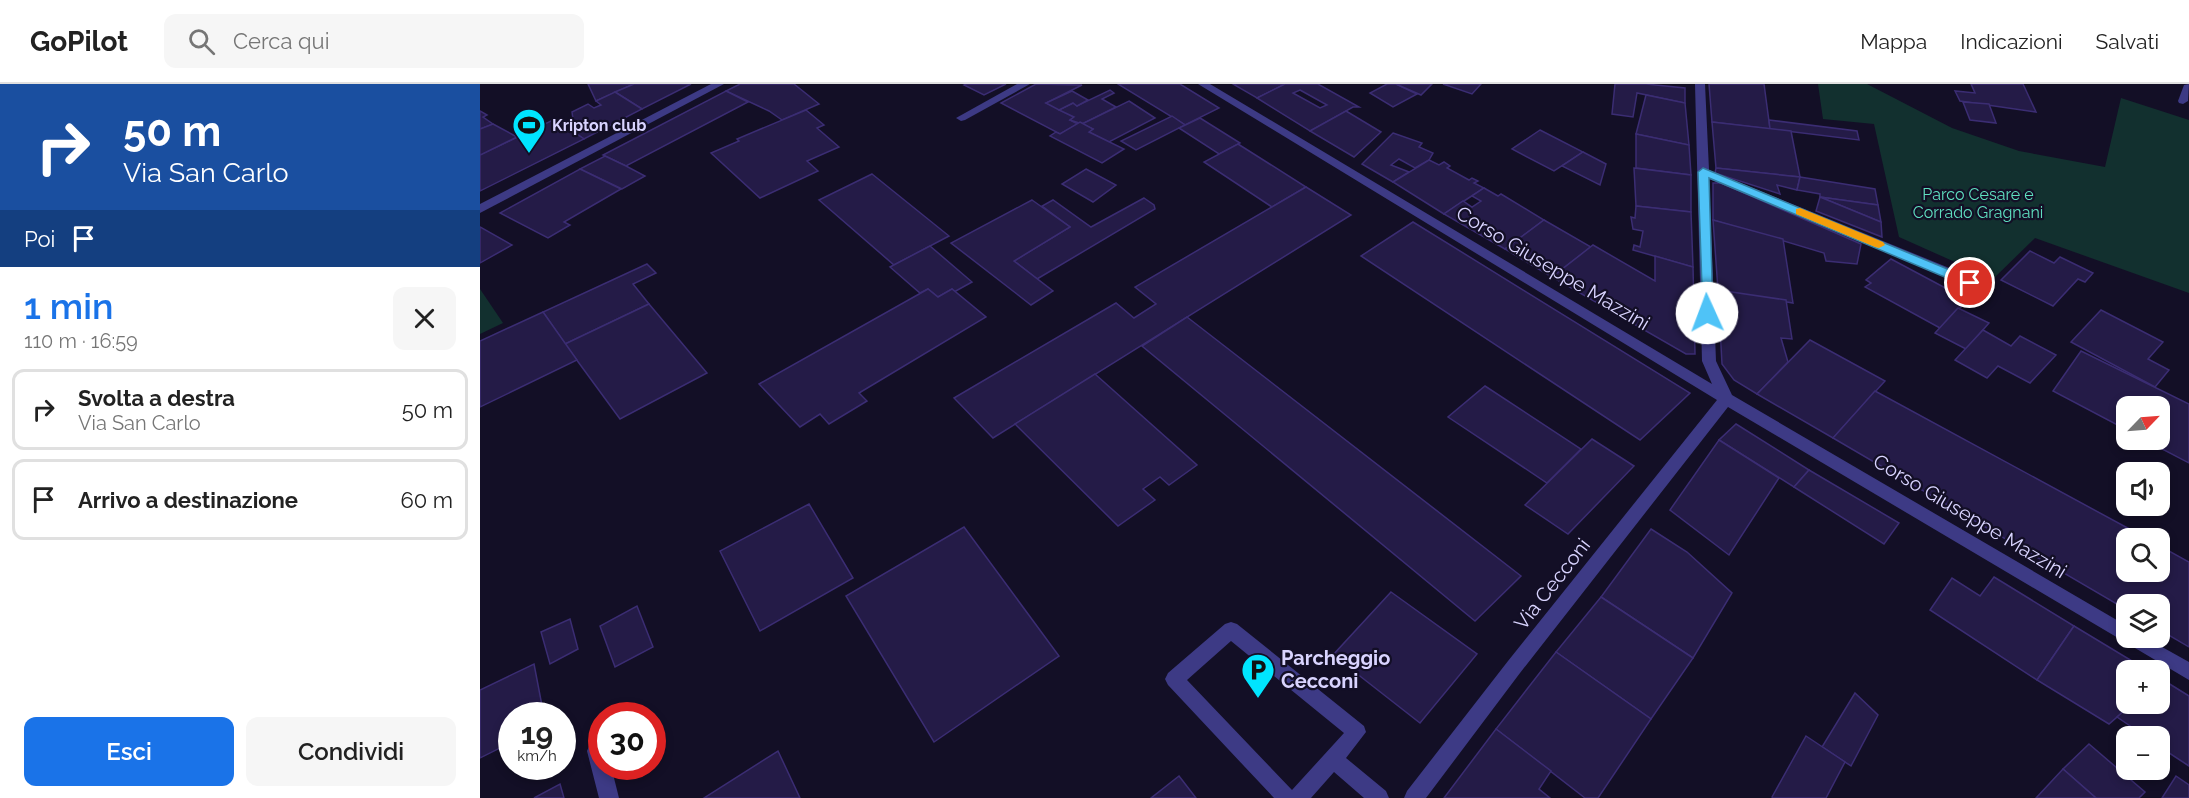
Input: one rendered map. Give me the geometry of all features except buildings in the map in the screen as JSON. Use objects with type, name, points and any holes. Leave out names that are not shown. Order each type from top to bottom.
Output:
[{"type":"street","points":[[480,209],[719,84]]},
{"type":"street","points":[[961,118],[1025,84]]},
{"type":"street","name":"Corso Giuseppe Mazzini","points":[[1203,84],[1725,399],[2116,629]]},
{"type":"street","points":[[1700,84],[1709,361],[1725,399]]},
{"type":"street","points":[[2187,104],[2189,85]]},
{"type":"street","points":[[1703,172],[1878,249],[1970,283],[1982,294]]},
{"type":"street","name":"Via Cecconi","points":[[1414,798],[1521,657],[1725,399]]},
{"type":"street","points":[[1287,798],[1174,679],[1231,630],[1357,732],[1298,798]]},
{"type":"street","points":[[2148,648],[2189,672]]},
{"type":"street","points":[[1334,760],[1378,798]]},
{"type":"street","points":[[604,780],[609,798]]},
{"type":"green space","name":"Parco Cesare e Corrado Gragnani","points":[[1818,84],[1867,84],[1952,128],[2019,151],[2105,167],[2121,98],[2189,120],[2189,293],[2035,238],[1993,279],[1899,237],[1874,124],[1823,119]]},
{"type":"green space","points":[[480,289],[503,323],[480,334]]},
{"type":"slow traffic","points":[[1800,211],[1879,245]]},
{"type":"place","name":"Kripton club","points":[[529,154]]},
{"type":"place","name":"Parcheggio Cecconi","points":[[1258,699]]},
{"type":"route","points":[[1707,313],[1703,172],[1970,283]]}]
